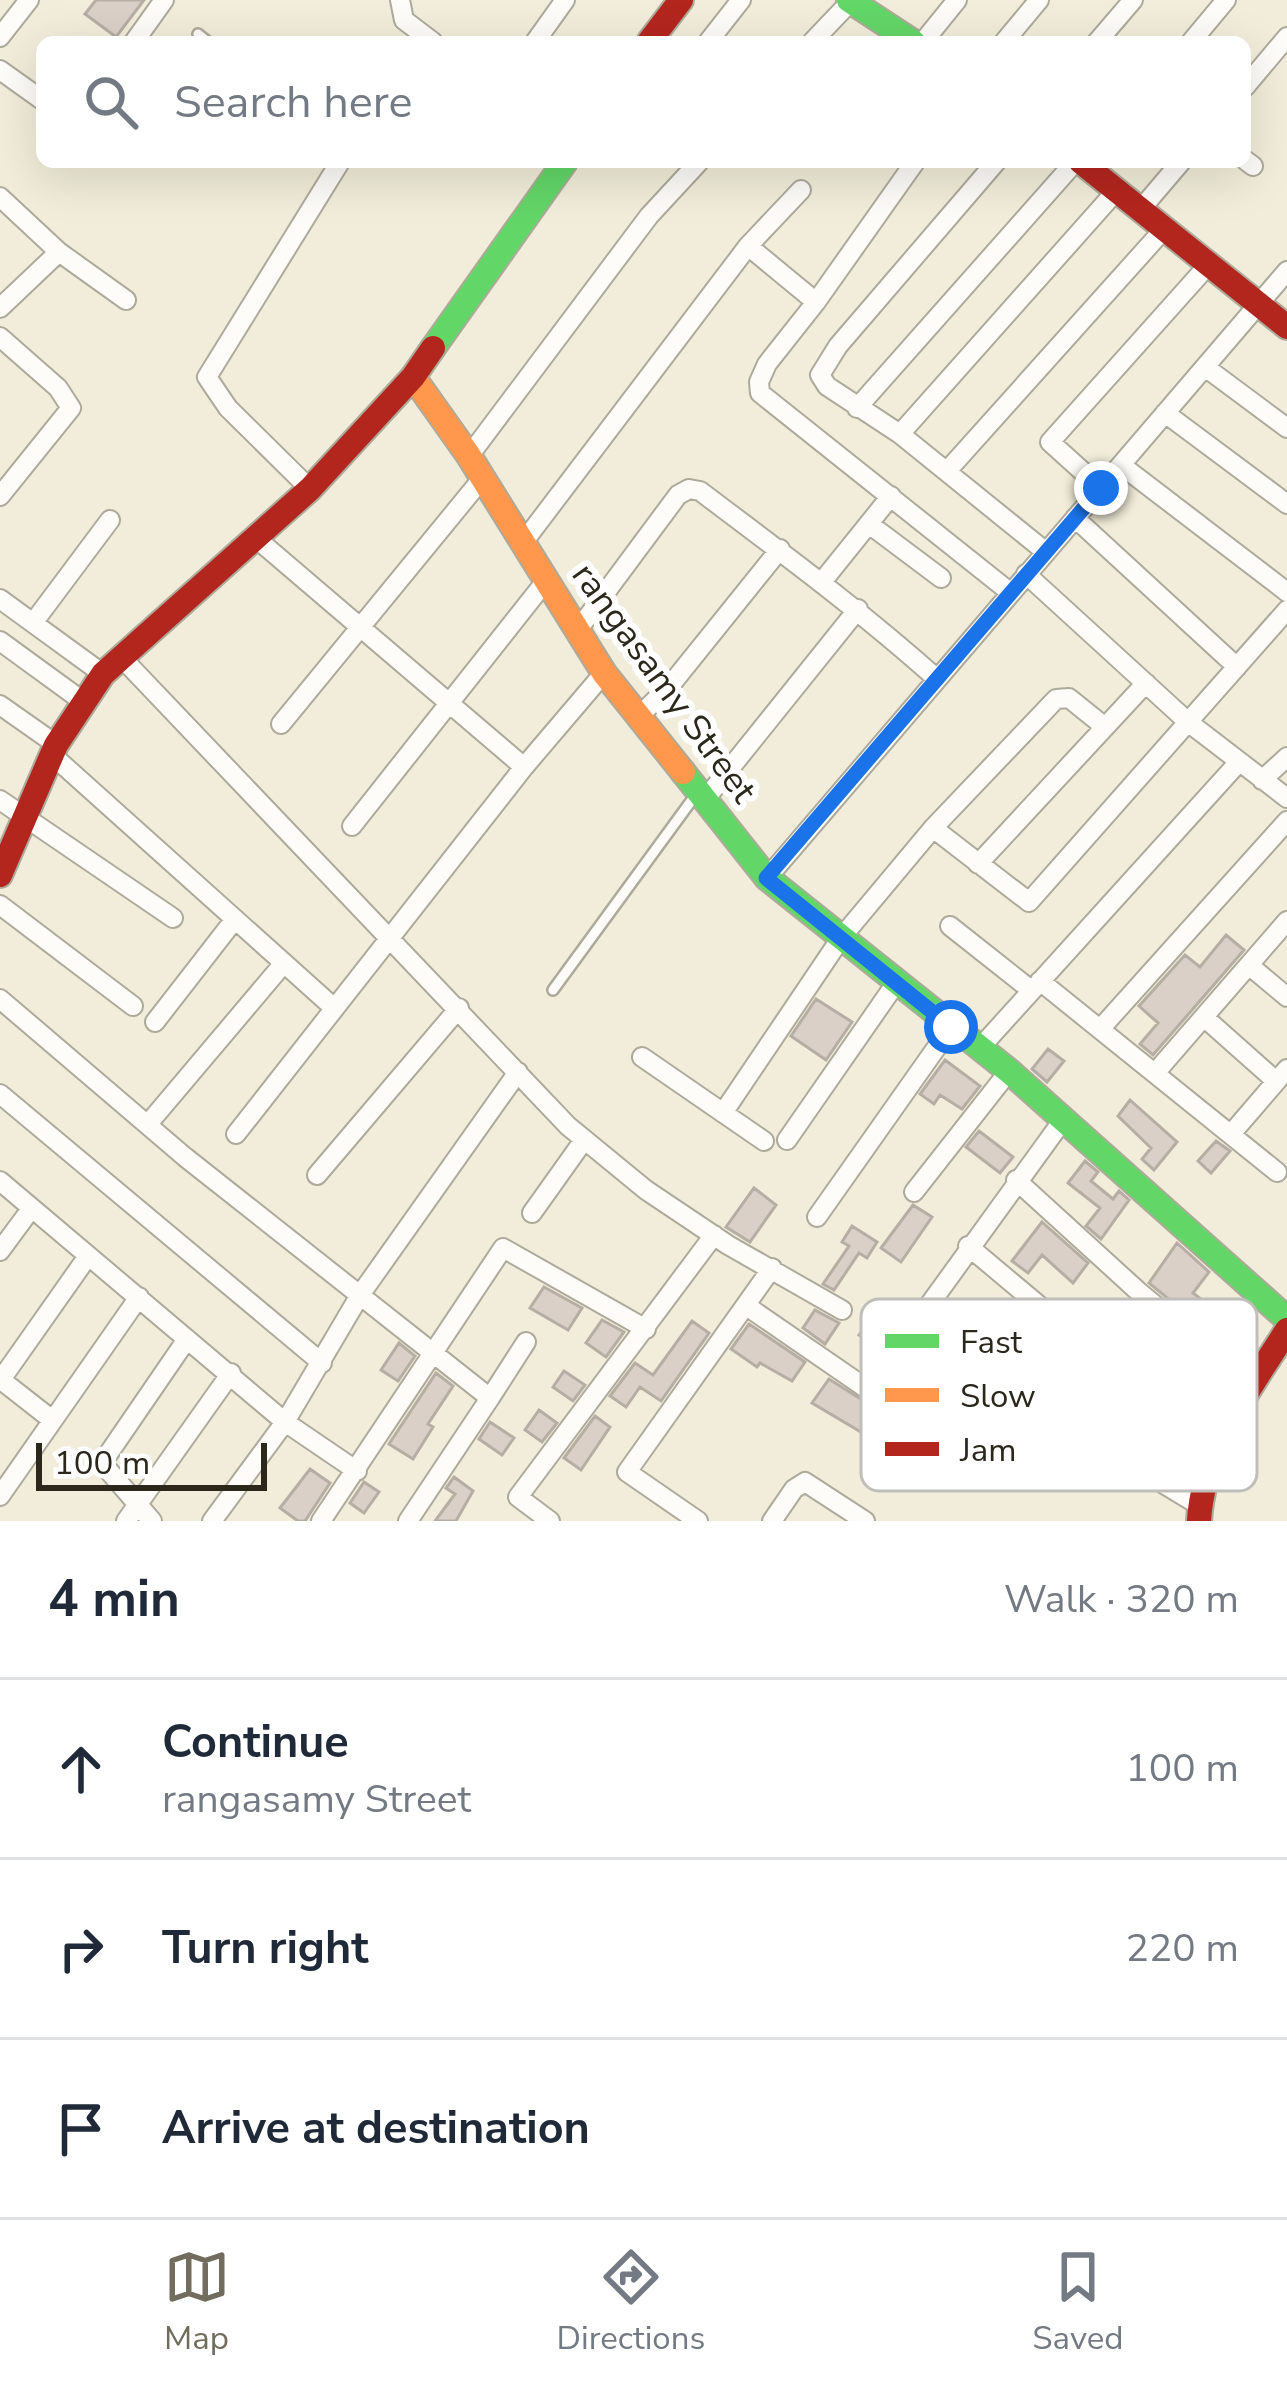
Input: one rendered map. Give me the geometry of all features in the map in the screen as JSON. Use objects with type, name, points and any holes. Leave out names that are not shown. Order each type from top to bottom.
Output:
[{"type":"street","points":[[0,37],[29,0]]},
{"type":"street","points":[[138,36],[164,0]]},
{"type":"street","points":[[400,0],[404,20],[421,36]]},
{"type":"street","points":[[539,36],[565,0]]},
{"type":"street","points":[[654,36],[681,0]]},
{"type":"street","points":[[713,36],[741,0]]},
{"type":"street","points":[[817,36],[850,0],[904,36]]},
{"type":"street","points":[[928,36],[957,0]]},
{"type":"street","points":[[1009,36],[1039,0]]},
{"type":"street","points":[[1102,36],[1133,0]]},
{"type":"street","points":[[1196,36],[1226,0]]},
{"type":"street","points":[[1251,79],[1287,37]]},
{"type":"street","points":[[0,70],[36,96]]},
{"type":"street","points":[[310,489],[228,407],[207,377],[336,168]]},
{"type":"street","points":[[0,875],[52,748],[81,700],[310,489],[413,377],[561,168]]},
{"type":"street","points":[[469,456],[649,216],[693,168]]},
{"type":"street","points":[[911,168],[767,364],[760,393],[1011,592]]},
{"type":"street","points":[[991,168],[820,369],[821,379],[900,434],[1046,552]]},
{"type":"street","points":[[857,408],[1078,168]]},
{"type":"street","points":[[1089,168],[1287,327]]},
{"type":"street","points":[[1141,209],[1176,168]]},
{"type":"street","points":[[522,544],[748,246],[802,190]]},
{"type":"street","points":[[900,434],[1117,190]]},
{"type":"street","points":[[0,196],[58,252],[126,300]]},
{"type":"street","points":[[946,471],[1165,228]]},
{"type":"street","points":[[748,246],[816,302]]},
{"type":"street","points":[[0,308],[58,252]]},
{"type":"street","points":[[1101,488],[1050,442],[1210,263]]},
{"type":"street","points":[[766,878],[1287,272]]},
{"type":"street","points":[[0,337],[58,388],[71,408],[0,496]]},
{"type":"street","points":[[1205,367],[1287,428]]},
{"type":"street","name":"rangasamy Street","points":[[413,377],[469,456],[604,673],[766,878],[1009,1071],[1287,1318]]},
{"type":"street","points":[[1165,413],[1287,504]]},
{"type":"street","points":[[1121,465],[1287,592]]},
{"type":"street","points":[[281,724],[481,480]]},
{"type":"street","points":[[577,631],[678,495],[689,489],[700,491],[780,548],[937,679]]},
{"type":"street","points":[[821,583],[891,496]]},
{"type":"street","points":[[1075,518],[1237,667]]},
{"type":"street","points":[[33,623],[110,520]]},
{"type":"street","points":[[869,524],[940,578]]},
{"type":"street","points":[[257,539],[524,766]]},
{"type":"street","points":[[640,716],[669,687],[780,548]]},
{"type":"street","points":[[1026,574],[1188,722],[1287,797]]},
{"type":"street","points":[[352,826],[545,582]]},
{"type":"street","points":[[0,599],[33,623],[113,666],[391,936],[584,1139],[646,1190],[842,1310]]},
{"type":"street","points":[[700,798],[858,609]]},
{"type":"street","points":[[933,828],[1029,902],[1287,610]]},
{"type":"street","points":[[0,641],[81,700]]},
{"type":"street","points":[[236,1134],[524,766],[604,673]]},
{"type":"street","points":[[979,864],[1146,683]]},
{"type":"street","points":[[723,1113],[841,938],[933,828],[1062,695],[1105,727]]},
{"type":"street","points":[[0,705],[333,1007]]},
{"type":"street","points":[[1262,780],[1287,757]]},
{"type":"street","points":[[979,1049],[1238,763]]},
{"type":"street","points":[[0,800],[173,918]]},
{"type":"street","points":[[1101,1028],[1287,821]]},
{"type":"street","points":[[0,904],[133,1006]]},
{"type":"street","points":[[155,1022],[235,919]]},
{"type":"street","points":[[1155,1072],[1287,921]]},
{"type":"street","points":[[950,926],[1101,1028],[1277,1172]]},
{"type":"street","points":[[148,1124],[284,963]]},
{"type":"street","points":[[1250,966],[1287,997]]},
{"type":"street","points":[[788,1140],[896,983]]},
{"type":"street","points":[[0,999],[148,1124],[490,1397]]},
{"type":"street","points":[[317,1175],[459,1008]]},
{"type":"street","points":[[1205,1018],[1282,1075],[1231,1134]]},
{"type":"street","points":[[817,1217],[951,1027]]},
{"type":"street","points":[[642,1057],[764,1141]]},
{"type":"street","points":[[914,1192],[1009,1071]]},
{"type":"street","points":[[212,1521],[285,1422],[360,1295],[518,1072]]},
{"type":"street","points":[[0,1094],[322,1363]]},
{"type":"street","points":[[932,1299],[1063,1120]]},
{"type":"street","points":[[532,1213],[584,1139]]},
{"type":"street","points":[[1016,1180],[1147,1299]]},
{"type":"street","points":[[0,1181],[285,1422],[357,1471]]},
{"type":"street","points":[[0,1251],[31,1209]]},
{"type":"street","points":[[550,1521],[518,1497],[714,1235]]},
{"type":"street","points":[[968,1246],[1031,1299]]},
{"type":"street","points":[[321,1521],[506,1247],[646,1329]]},
{"type":"street","points":[[51,1419],[0,1380],[88,1256]]},
{"type":"street","points":[[698,1521],[627,1472],[772,1268]]},
{"type":"street","points":[[0,1496],[140,1297]]},
{"type":"street","points":[[748,1307],[861,1385]]},
{"type":"street","points":[[1257,1379],[1287,1330]]},
{"type":"street","points":[[152,1521],[132,1513],[102,1463],[188,1339]]},
{"type":"street","points":[[409,1521],[526,1342]]},
{"type":"street","points":[[132,1513],[231,1373]]},
{"type":"street","points":[[772,1521],[794,1489],[805,1482],[866,1521]]},
{"type":"street","points":[[1165,1491],[1198,1512]]},
{"type":"lane","points":[[553,990],[700,798]]},
{"type":"building","points":[[96,0],[144,0],[117,36],[85,14]]},
{"type":"building","points":[[1226,935],[1244,950],[1153,1055],[1140,1044],[1158,1023],[1139,1006],[1185,955],[1200,967]]},
{"type":"building","points":[[816,999],[852,1022],[826,1060],[791,1036]]},
{"type":"building","points":[[1048,1049],[1064,1061],[1047,1082],[1032,1069]]},
{"type":"building","points":[[945,1060],[980,1086],[962,1109],[940,1095],[934,1104],[920,1094]]},
{"type":"building","points":[[1130,1100],[1177,1142],[1154,1170],[1142,1159],[1151,1148],[1118,1116]]},
{"type":"building","points":[[979,1131],[1013,1157],[1000,1173],[966,1147]]},
{"type":"building","points":[[1216,1141],[1230,1151],[1211,1173],[1198,1161]]},
{"type":"building","points":[[1085,1161],[1098,1172],[1091,1181],[1113,1199],[1119,1191],[1129,1200],[1101,1239],[1086,1226],[1100,1208],[1068,1183]]},
{"type":"building","points":[[754,1188],[776,1205],[750,1242],[726,1227]]},
{"type":"building","points":[[913,1205],[932,1217],[901,1262],[881,1248]]},
{"type":"building","points":[[1042,1222],[1088,1263],[1073,1283],[1042,1255],[1028,1273],[1012,1261]]},
{"type":"building","points":[[852,1226],[877,1242],[867,1258],[859,1253],[834,1290],[823,1284],[849,1246],[842,1242]]},
{"type":"building","points":[[1177,1243],[1209,1272],[1193,1293],[1201,1299],[1168,1299],[1149,1283]]},
{"type":"building","points":[[544,1287],[582,1308],[568,1330],[530,1308]]},
{"type":"building","points":[[815,1310],[839,1323],[825,1344],[803,1328]]},
{"type":"building","points":[[602,1320],[624,1332],[606,1357],[586,1343]]},
{"type":"building","points":[[692,1321],[709,1333],[661,1401],[640,1387],[626,1407],[610,1396],[635,1363],[653,1375]]},
{"type":"building","points":[[749,1324],[805,1362],[792,1381],[760,1363],[757,1367],[731,1349]]},
{"type":"building","points":[[399,1343],[415,1356],[398,1381],[381,1370]]},
{"type":"building","points":[[564,1371],[585,1385],[573,1401],[553,1387]]},
{"type":"building","points":[[436,1373],[453,1386],[428,1424],[433,1427],[413,1459],[389,1444]]},
{"type":"building","points":[[829,1379],[861,1399],[861,1432],[812,1403]]},
{"type":"building","points":[[539,1410],[557,1423],[542,1442],[525,1430]]},
{"type":"building","points":[[595,1416],[610,1427],[581,1470],[564,1458]]},
{"type":"building","points":[[490,1422],[514,1438],[502,1455],[479,1439]]},
{"type":"building","points":[[310,1469],[330,1483],[305,1521],[298,1521],[280,1508]]},
{"type":"building","points":[[454,1477],[473,1491],[456,1521],[435,1521],[455,1494],[446,1488]]},
{"type":"building","points":[[364,1482],[379,1492],[364,1513],[350,1503]]},
{"type":"traffic: fast","points":[[849,0],[904,36]]},
{"type":"traffic: fast","points":[[433,348],[561,168]]},
{"type":"traffic: fast","points":[[683,772],[767,878],[1009,1071],[1287,1319]]},
{"type":"traffic: slow","points":[[413,377],[469,456],[604,673],[683,772]]},
{"type":"traffic: jam","points":[[654,36],[681,0]]},
{"type":"traffic: jam","points":[[1088,168],[1287,327]]},
{"type":"traffic: jam","points":[[0,875],[56,745],[103,674],[310,489],[413,377],[433,348]]},
{"type":"traffic: jam","points":[[1257,1377],[1287,1330]]},
{"type":"traffic: jam","points":[[1199,1521],[1203,1491]]},
{"type":"route","points":[[951,1027],[766,878],[1101,488]]}]
